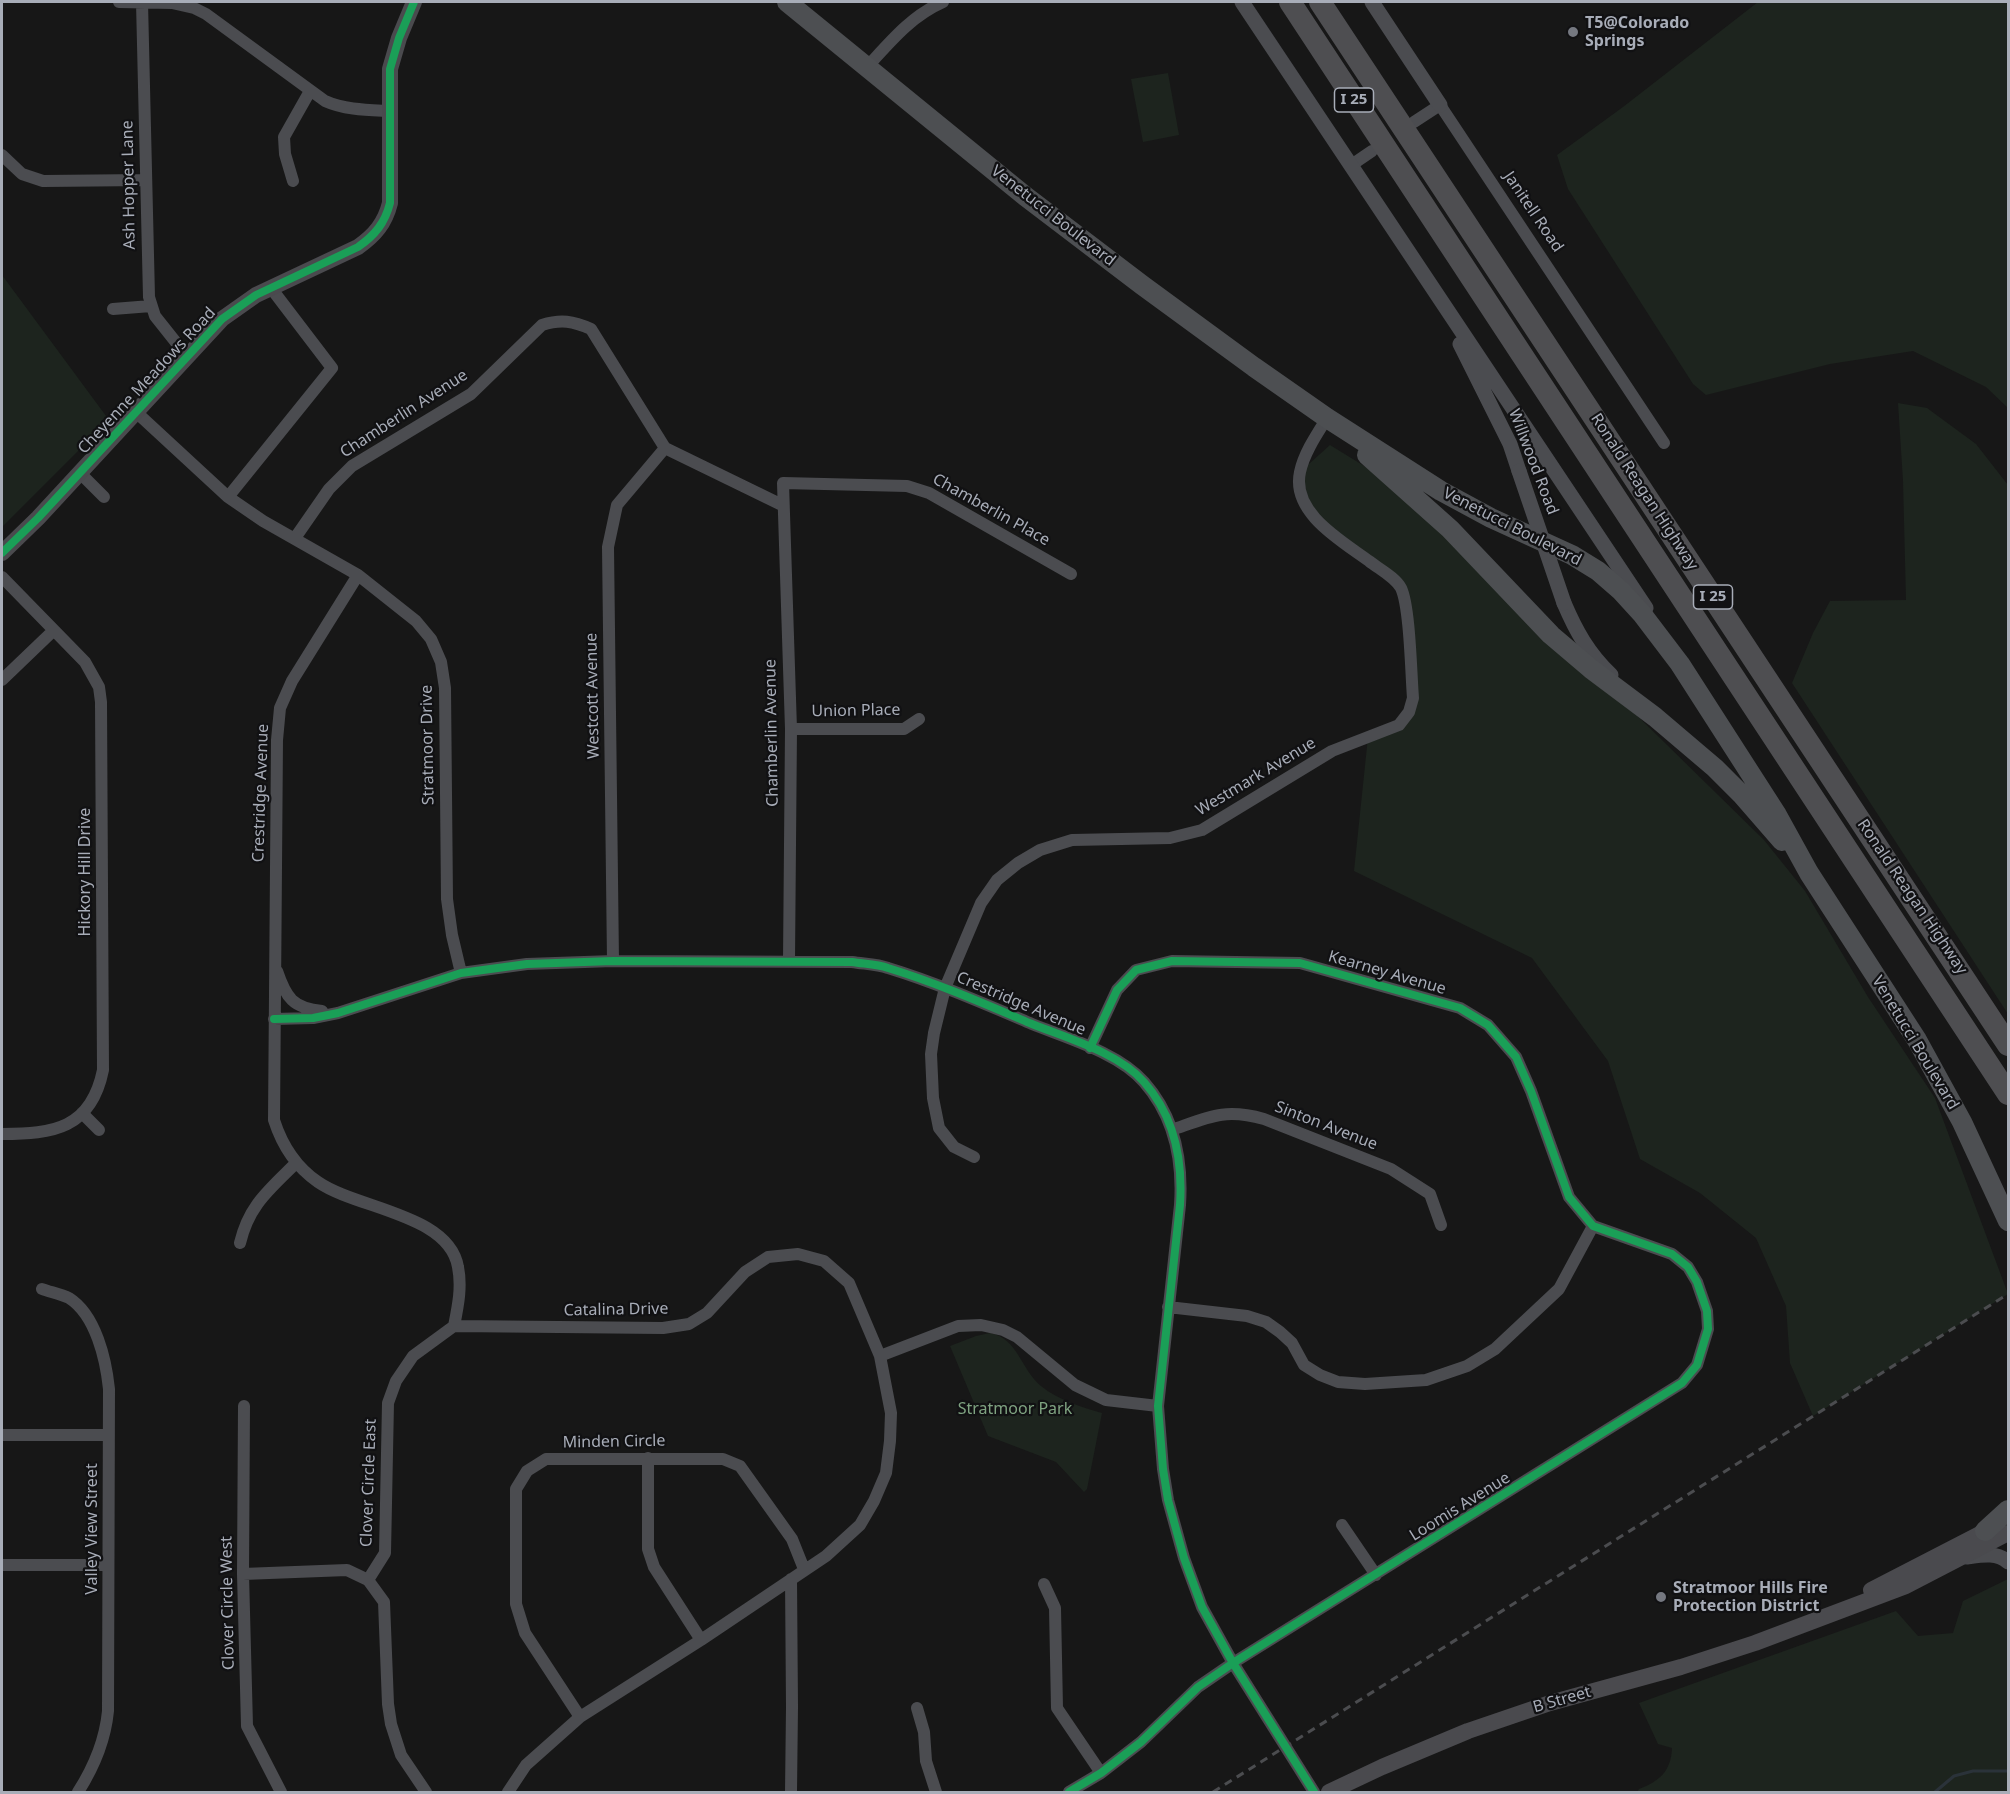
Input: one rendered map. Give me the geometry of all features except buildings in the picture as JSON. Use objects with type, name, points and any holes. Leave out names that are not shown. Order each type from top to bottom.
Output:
[{"type":"highway","name":"Ronald Reagan Highway","points":[[1290,2],[2008,1094]]},
{"type":"highway","name":"Ronald Reagan Highway","points":[[1320,2],[2008,1045]]},
{"type":"main road","name":"Cheyenne Meadows Road","points":[[2,553],[38,518],[186,355],[222,319],[240,305],[271,288],[358,248],[380,228],[390,203],[390,69],[399,38],[414,2]]},
{"type":"main road","name":"Venetucci Boulevard","points":[[787,2],[1061,223],[1152,292],[1327,418],[1441,491],[1491,518],[1572,555],[1598,571],[1621,591],[1680,664],[1777,815],[1809,873],[1917,1040],[1962,1122],[2008,1221]]},
{"type":"main road","name":"Venetucci Boulevard","points":[[1327,418],[1450,529],[1551,634],[1591,669],[1698,752],[1736,788],[1809,873]]},
{"type":"main road","points":[[1985,1531],[2008,1510]]},
{"type":"main road","name":"B Street","points":[[1801,1626],[2008,1519]]},
{"type":"main road","name":"B Street","points":[[1329,1792],[1468,1731],[1550,1703],[1682,1667],[1801,1626],[1906,1586],[2008,1533]]},
{"type":"street","points":[[119,2],[172,3],[194,8],[206,14],[310,91],[336,106],[389,111]]},
{"type":"street","name":"Ash Hopper Lane","points":[[142,2],[147,285],[150,306],[155,316],[186,355]]},
{"type":"street","points":[[867,67],[905,26],[929,8],[944,2]]},
{"type":"street","name":"Willwood Road","points":[[1242,2],[1644,605],[1680,664]]},
{"type":"street","name":"Janitell Road","points":[[1372,2],[1664,443]]},
{"type":"street","points":[[293,181],[285,154],[284,137],[310,91]]},
{"type":"street","points":[[1414,122],[1440,105]]},
{"type":"street","points":[[1350,166],[1372,151]]},
{"type":"street","points":[[2,155],[22,174],[43,181],[146,180]]},
{"type":"street","name":"Willwood Road","points":[[1421,273],[1428,290],[1470,361],[1510,444],[1576,632],[1597,662],[1655,717]]},
{"type":"street","points":[[228,497],[332,368],[271,288]]},
{"type":"street","points":[[113,309],[150,306]]},
{"type":"street","name":"Chamberlin Avenue","points":[[295,538],[329,489],[352,466],[471,394],[542,325],[557,320],[574,321],[591,329],[665,448]]},
{"type":"street","name":"Stratmoor Drive","points":[[136,412],[228,497],[263,521],[358,575],[416,621],[431,639],[441,662],[445,688],[447,899],[461,973]]},
{"type":"street","name":"Westmark Avenue","points":[[974,1157],[954,1147],[939,1128],[933,1098],[931,1054],[933,1033],[945,988],[981,903],[997,880],[1018,863],[1041,850],[1072,840],[1170,838],[1202,830],[1332,751],[1399,725],[1409,712],[1413,698],[1406,608],[1401,588],[1315,518],[1304,503],[1300,490],[1300,472],[1311,445],[1327,418]]},
{"type":"street","points":[[665,448],[782,505]]},
{"type":"street","name":"Westcott Avenue","points":[[613,962],[608,547],[617,505],[665,448]]},
{"type":"street","points":[[80,472],[104,497]]},
{"type":"street","name":"Chamberlin Avenue","points":[[783,483],[791,729],[789,960]]},
{"type":"street","name":"Chamberlin Place","points":[[783,483],[907,486],[929,493],[1071,574]]},
{"type":"street","name":"Crestridge Avenue","points":[[358,575],[292,681],[280,708],[277,740],[274,1019],[313,1018],[338,1013],[461,973],[527,964],[789,960],[852,962],[886,967],[945,988],[1090,1048],[1130,1069],[1155,1095],[1172,1130],[1181,1173],[1158,1406],[1168,1500],[1184,1558],[1202,1607],[1233,1663],[1314,1792]]},
{"type":"street","name":"Hickory Hill Drive","points":[[2,578],[85,662],[99,687],[101,702],[103,1070],[96,1093],[82,1113],[68,1125],[36,1134],[2,1134]]},
{"type":"street","points":[[2,680],[53,631]]},
{"type":"street","name":"Union Place","points":[[791,729],[904,729],[919,719]]},
{"type":"street","name":"Crestridge Avenue","points":[[274,961],[283,987],[297,1005],[307,1010],[338,1013]]},
{"type":"street","name":"Kearney Avenue","points":[[1090,1048],[1117,990],[1136,970],[1172,961],[1300,963],[1460,1008],[1488,1025],[1516,1057],[1531,1091],[1569,1197],[1593,1226]]},
{"type":"street","points":[[274,1019],[274,1120],[280,1140],[296,1163],[318,1182],[340,1195],[422,1224],[445,1240],[458,1264],[460,1293],[454,1326]]},
{"type":"street","points":[[82,1113],[99,1130]]},
{"type":"street","name":"Sinton Avenue","points":[[1172,1130],[1219,1114],[1242,1113],[1264,1119],[1391,1169],[1430,1194],[1441,1225]]},
{"type":"street","points":[[240,1243],[246,1220],[259,1201],[296,1163]]},
{"type":"street","points":[[1168,1307],[1247,1316],[1266,1322],[1292,1343],[1304,1365],[1338,1382],[1365,1384],[1426,1380],[1467,1366],[1495,1349],[1559,1289],[1593,1226]]},
{"type":"street","name":"Loomis Avenue","points":[[1069,1792],[1101,1773],[1141,1742],[1198,1687],[1233,1663],[1682,1383],[1697,1365],[1708,1329],[1707,1311],[1697,1282],[1688,1267],[1672,1254],[1593,1226]]},
{"type":"street","name":"Catalina Drive","points":[[454,1326],[663,1328],[689,1323],[707,1313],[745,1272],[768,1257],[798,1254],[824,1261],[849,1283],[880,1356],[891,1413],[886,1473],[860,1525],[826,1556],[701,1640],[580,1717],[526,1765],[508,1792]]},
{"type":"street","name":"Valley View Street","points":[[42,1289],[68,1298],[78,1307],[96,1334],[107,1367],[109,1389],[108,1711],[106,1731],[91,1771],[78,1792]]},
{"type":"street","points":[[880,1356],[958,1326],[981,1325],[1003,1330],[1017,1337],[1075,1385],[1106,1400],[1158,1406]]},
{"type":"street","name":"Clover Circle East","points":[[368,1580],[385,1553],[388,1403],[396,1381],[413,1356],[454,1326]]},
{"type":"street","name":"Clover Circle West","points":[[244,1406],[243,1574],[247,1726],[281,1792]]},
{"type":"street","points":[[2,1435],[108,1435]]},
{"type":"street","points":[[648,1458],[648,1549],[654,1567],[701,1640]]},
{"type":"street","name":"Minden Circle","points":[[580,1717],[525,1633],[516,1604],[516,1488],[527,1471],[546,1460],[723,1459],[740,1466],[792,1539],[804,1569]]},
{"type":"street","points":[[1342,1525],[1376,1575]]},
{"type":"street","points":[[1962,1558],[1985,1554],[2004,1558],[2008,1562]]},
{"type":"street","points":[[2,1565],[108,1565]]},
{"type":"street","points":[[243,1574],[347,1570],[368,1580],[384,1602],[388,1704],[391,1724],[401,1755],[426,1792]]},
{"type":"street","points":[[790,1579],[791,1792]]},
{"type":"street","points":[[1044,1584],[1055,1608],[1058,1708],[1101,1773]]},
{"type":"street","points":[[917,1708],[924,1732],[926,1761],[936,1792]]},
{"type":"green space","points":[[1758,2],[2008,2],[2008,408],[1986,387],[1913,351],[1830,364],[1706,395],[1693,384],[1568,189],[1557,155]]},
{"type":"green space","points":[[1168,73],[1179,135],[1143,142],[1131,79]]},
{"type":"green space","points":[[2,275],[109,420],[2,527]]},
{"type":"green space","points":[[1898,403],[1927,408],[1976,444],[2008,485],[2008,1014],[1792,683],[1813,633],[1830,601],[1906,600],[1903,481]]},
{"type":"green space","points":[[1330,445],[1413,496],[1764,840],[1805,891],[1868,997],[1935,1098],[2008,1294],[1813,1416],[1790,1363],[1786,1306],[1756,1238],[1700,1193],[1640,1159],[1608,1061],[1532,958],[1354,871],[1368,737],[1399,725],[1412,698],[1406,608],[1391,577],[1315,518],[1300,472]]},
{"type":"green space","name":"Stratmoor Park","points":[[990,1333],[1007,1341],[1034,1379],[1048,1391],[1070,1402],[1102,1413],[1087,1489],[1084,1492],[1056,1462],[988,1436],[950,1346]]},
{"type":"green space","points":[[2008,1579],[2008,1792],[1637,1792],[1658,1779],[1667,1769],[1672,1748],[1658,1744],[1639,1703],[1896,1611],[1918,1636],[1953,1633],[1963,1601]]},
{"type":"waterway","points":[[1935,1792],[1954,1776],[1973,1771],[2008,1771]]},
{"type":"railway","points":[[1213,1792],[2008,1294]]},
{"type":"cycle path","points":[[2,553],[38,518],[222,319],[256,295],[358,247],[378,228],[390,203],[390,69],[399,38],[414,2]]},
{"type":"cycle path","points":[[274,1019],[313,1018],[338,1013],[461,973],[527,964],[613,961],[852,962],[884,967],[943,987],[1092,1047],[1121,1063],[1144,1082],[1155,1095],[1170,1124],[1180,1172],[1180,1205],[1158,1406],[1168,1500],[1184,1558],[1202,1607],[1233,1663],[1314,1792]]},
{"type":"cycle path","points":[[1069,1792],[1101,1773],[1141,1742],[1198,1687],[1233,1663],[1682,1383],[1697,1365],[1708,1329],[1707,1311],[1697,1282],[1688,1267],[1672,1254],[1593,1226],[1569,1197],[1531,1091],[1516,1057],[1488,1025],[1460,1008],[1300,963],[1172,961],[1136,970],[1117,990],[1090,1048]]},
{"type":"place","name":"T5@Colorado Springs","points":[[1573,32]]},
{"type":"place","name":"Stratmoor Hills Fire Protection District","points":[[1661,1597]]}]
